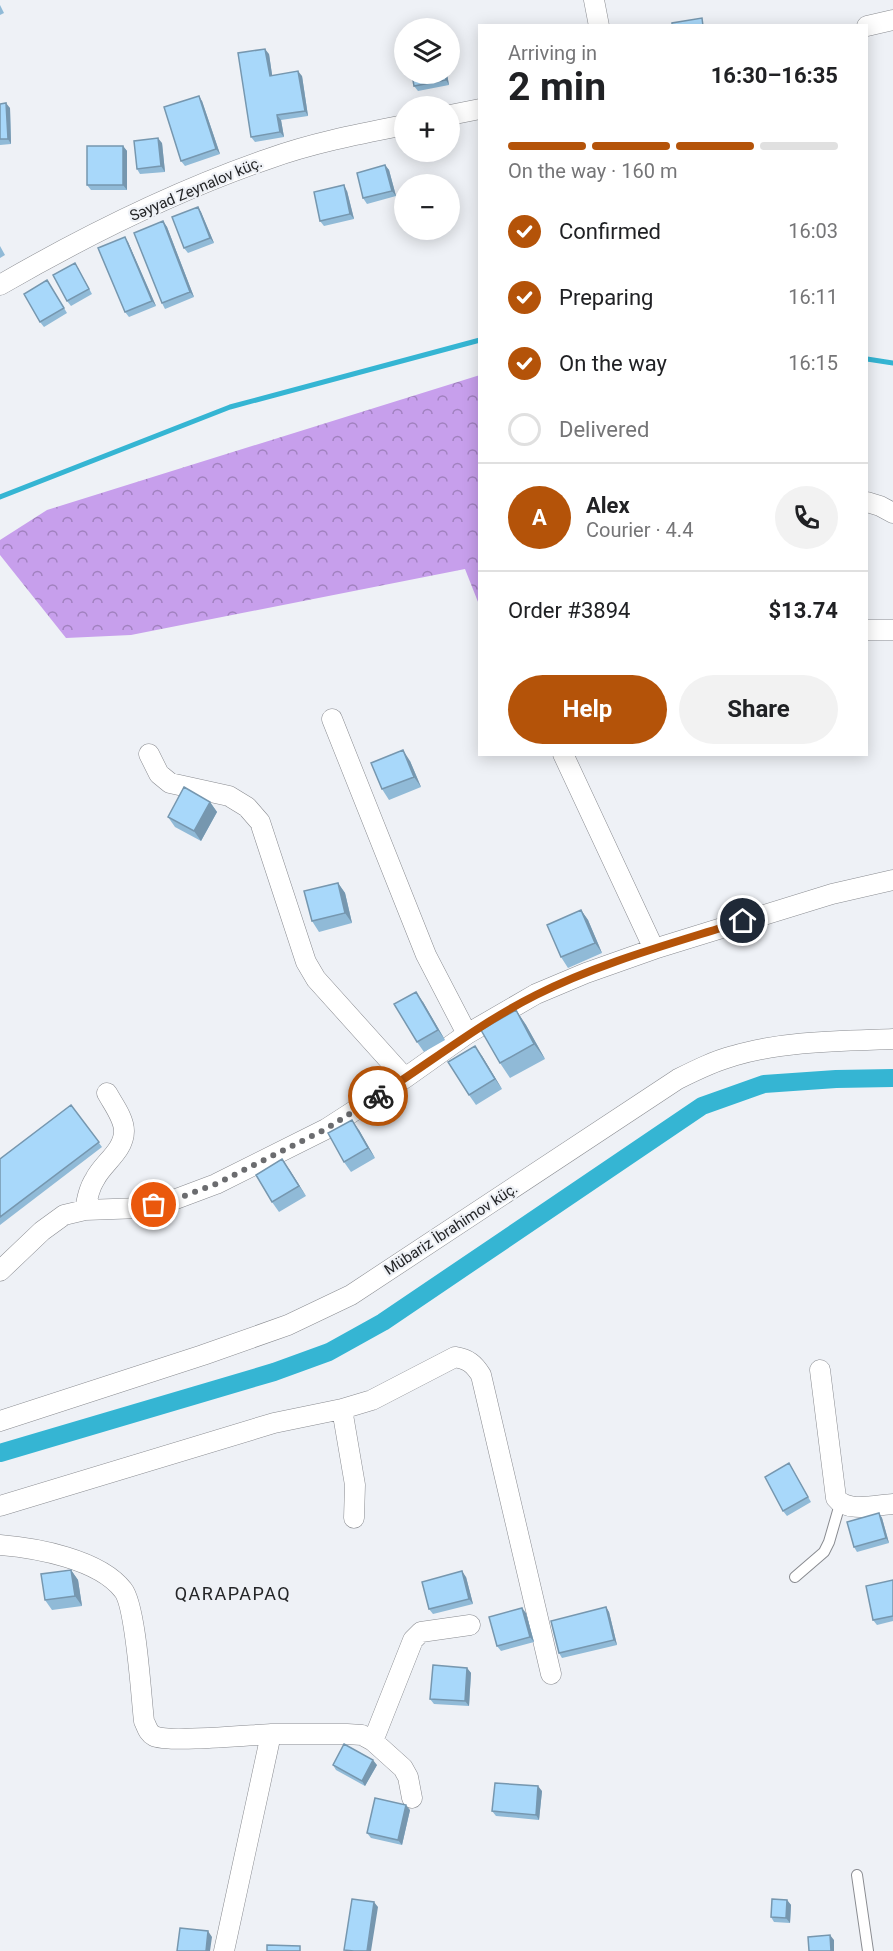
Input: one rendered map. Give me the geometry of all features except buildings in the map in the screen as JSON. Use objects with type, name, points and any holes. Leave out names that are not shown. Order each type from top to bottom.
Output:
[{"type":"street","points":[[594,0],[598,24]]},
{"type":"street","points":[[868,26],[893,20]]},
{"type":"street","points":[[460,113],[478,109]]},
{"type":"street","name":"Səyyad Zeynalov küç.","points":[[0,285],[51,256],[206,182],[269,158],[333,140],[394,127]]},
{"type":"street","points":[[868,502],[893,513]]},
{"type":"street","points":[[868,630],[893,630]]},
{"type":"street","points":[[332,718],[426,955],[467,1034]]},
{"type":"street","points":[[149,754],[159,774],[170,783],[229,796],[247,807],[260,822],[306,962],[316,978],[405,1078]]},
{"type":"street","points":[[563,756],[654,949]]},
{"type":"street","points":[[0,1271],[42,1231],[64,1215],[85,1210],[141,1208],[168,1202],[216,1184],[326,1129],[405,1078],[467,1034],[536,994],[586,973],[654,949],[832,894],[893,880]]},
{"type":"street","name":"Mübariz İbrahimov küç.","points":[[0,1421],[288,1325],[351,1295],[678,1079],[704,1066],[735,1055],[783,1046],[893,1039]]},
{"type":"street","points":[[85,1210],[88,1194],[95,1178],[121,1145],[124,1132],[122,1120],[107,1093]]},
{"type":"street","points":[[0,1506],[274,1423],[342,1409],[372,1400],[455,1357],[464,1358],[474,1364],[481,1375],[551,1674]]},
{"type":"street","points":[[820,1370],[836,1498],[840,1504],[851,1507],[893,1504]]},
{"type":"street","points":[[342,1409],[355,1485],[354,1518]]},
{"type":"street","points":[[0,1545],[33,1548],[78,1560],[108,1577],[124,1591],[132,1616],[144,1721],[150,1734],[156,1738],[271,1734],[362,1735],[373,1741],[402,1768],[408,1777],[412,1798]]},
{"type":"street","points":[[373,1741],[413,1640],[421,1632],[470,1626]]},
{"type":"street","points":[[224,1951],[271,1734]]},
{"type":"lane","points":[[795,1577],[824,1552],[840,1504]]},
{"type":"lane","points":[[857,1875],[868,1951]]},
{"type":"green space","points":[[478,376],[478,602],[465,569],[131,635],[66,638],[0,555],[0,540],[47,510]]},
{"type":"waterway","points":[[0,497],[230,407],[478,341]]},
{"type":"waterway","points":[[868,359],[893,363]]},
{"type":"waterway","points":[[0,1453],[274,1372],[329,1352],[383,1322],[702,1106],[764,1084],[893,1078]]},
{"type":"way so far","points":[[154,1205],[216,1184],[326,1129],[378,1096]]},
{"type":"district","name":"QARAPAPAQ","points":[[233,1593]]},
{"type":"route","points":[[378,1096],[467,1034],[536,994],[586,973],[654,949],[743,921]]}]
